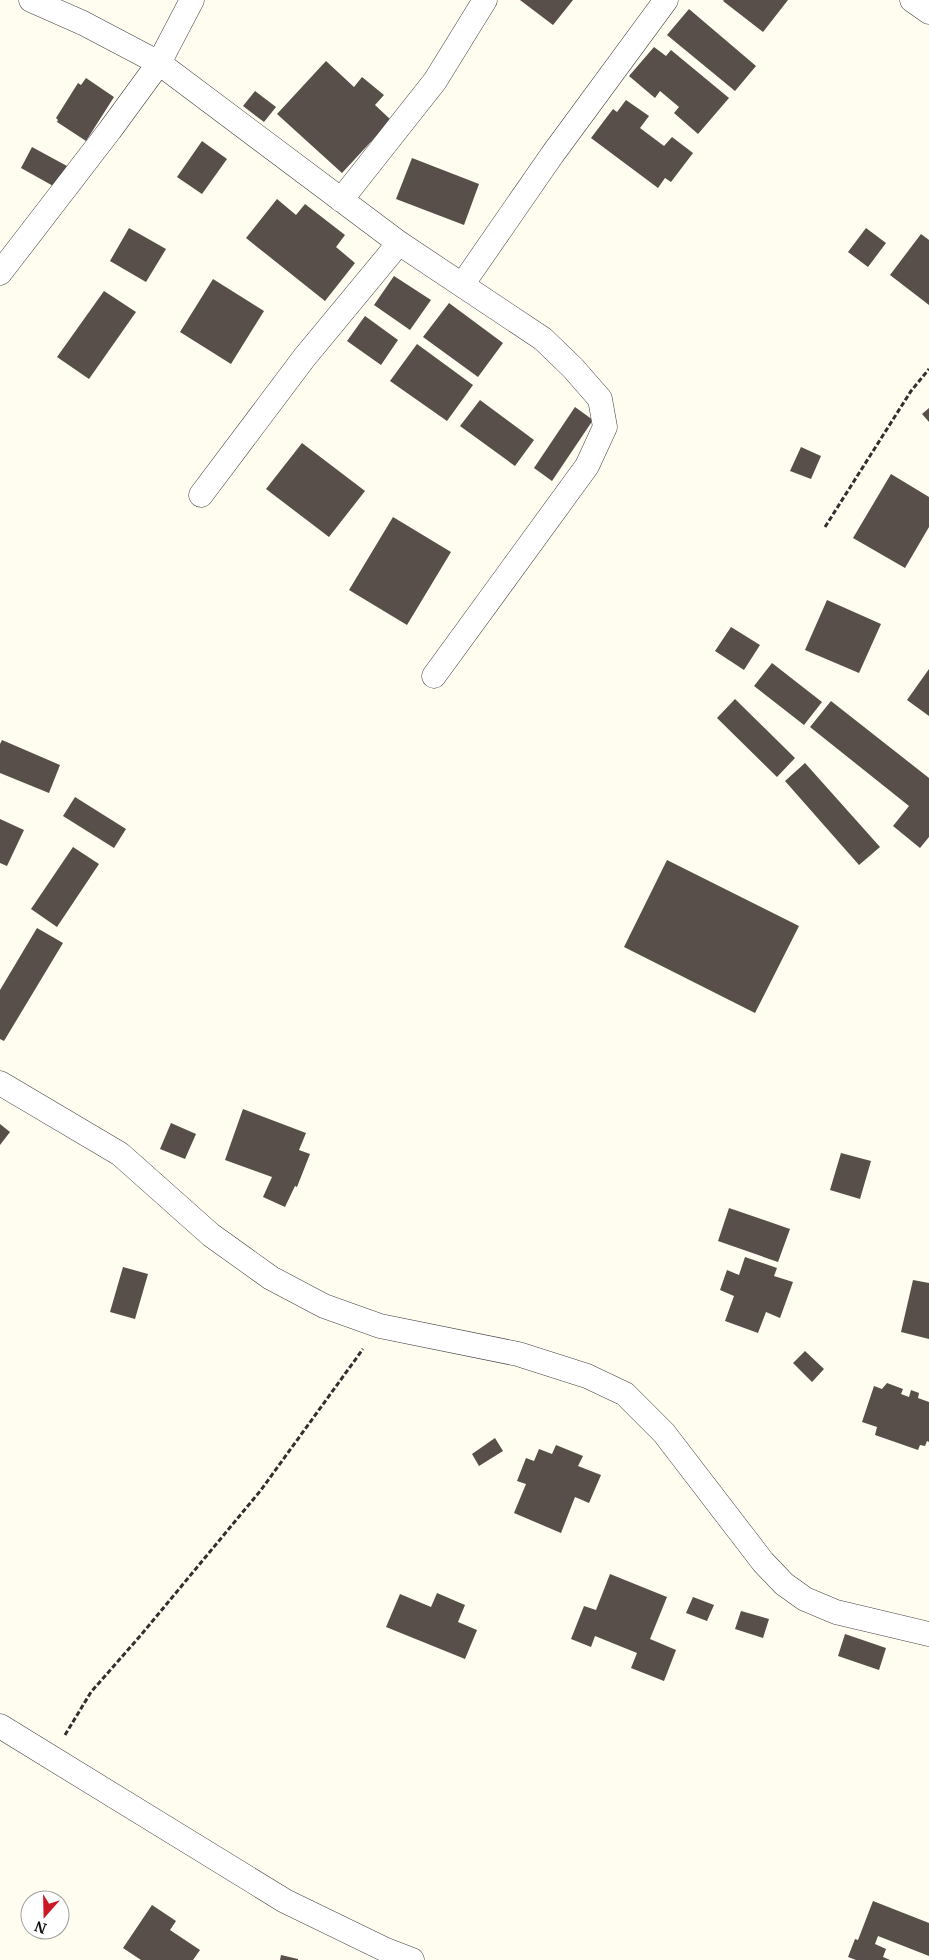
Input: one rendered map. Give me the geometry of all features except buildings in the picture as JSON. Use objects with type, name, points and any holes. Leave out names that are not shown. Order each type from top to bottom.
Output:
[{"type":"street","points":[[31,0],[82,23],[159,63],[399,243],[543,339],[573,368],[600,399],[605,427],[587,466],[434,676]]},
{"type":"street","points":[[0,273],[159,63],[192,0]]},
{"type":"street","points":[[341,200],[434,80],[485,0]]},
{"type":"street","points":[[462,285],[552,155],[666,0]]},
{"type":"street","points":[[912,0],[929,12]]},
{"type":"street","points":[[202,495],[304,358],[399,243]]},
{"type":"street","points":[[0,1083],[120,1154],[211,1235],[271,1278],[324,1306],[380,1326],[518,1354],[587,1376],[625,1394],[664,1433],[763,1562],[784,1584],[805,1600],[836,1612],[929,1634]]},
{"type":"street","points":[[0,1726],[285,1901],[386,1950],[412,1960]]},
{"type":"path","points":[[825,527],[911,391],[929,369]]},
{"type":"path","points":[[52,1757],[91,1692],[141,1636],[261,1490],[380,1326]]}]
